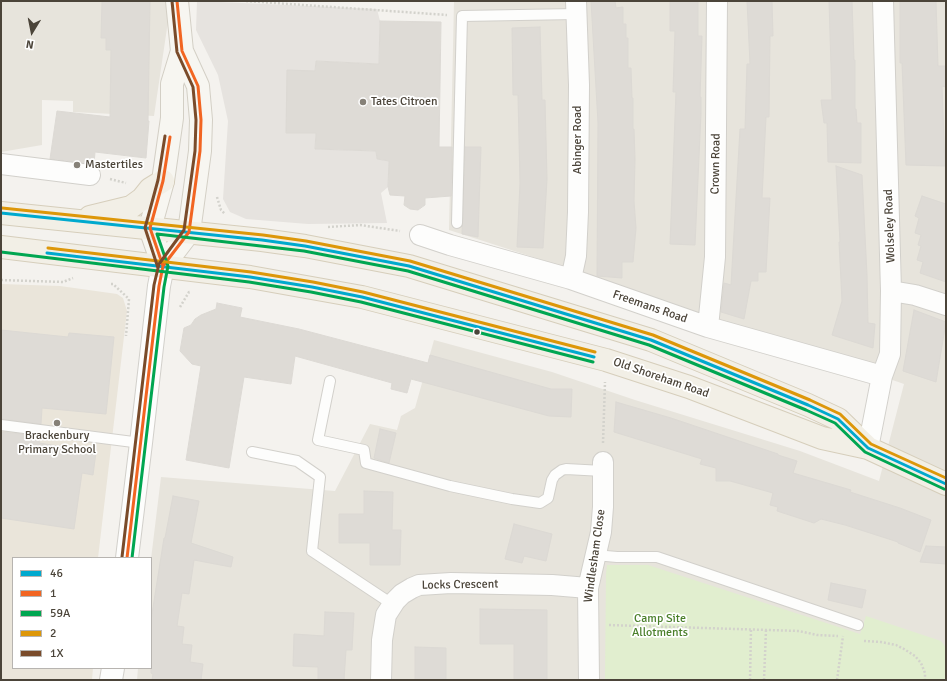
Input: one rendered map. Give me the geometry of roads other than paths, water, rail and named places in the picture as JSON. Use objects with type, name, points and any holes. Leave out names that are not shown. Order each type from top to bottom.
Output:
[{"type":"main road","points":[[163,266],[189,232],[200,151],[201,120],[198,86],[182,52],[178,1]]},
{"type":"main road","points":[[163,266],[150,228],[163,181],[172,118],[172,84],[182,52]]},
{"type":"main road","points":[[77,221],[131,207],[142,199],[150,190],[163,181]]},
{"type":"main road","name":"Old Shoreham Road","points":[[1,213],[189,232],[305,246],[409,266],[651,340],[808,404],[838,419],[868,448]]},
{"type":"main road","name":"Old Shoreham Road","points":[[1,247],[250,277],[362,297],[606,360],[689,387],[822,438],[868,448],[946,484]]},
{"type":"street","name":"Crown Road","points":[[708,327],[715,257],[717,1]]},
{"type":"street","name":"Wolseley Road","points":[[868,448],[882,376],[890,354],[891,291],[883,1]]},
{"type":"street","name":"Abinger Road","points":[[571,279],[576,256],[578,212],[579,85],[576,7]]},
{"type":"street","points":[[1,164],[90,175]]},
{"type":"street","name":"Freemans Road","points":[[420,235],[450,245],[571,279],[708,327],[882,376]]},
{"type":"street","points":[[127,557],[159,286],[163,266]]},
{"type":"street","points":[[891,291],[915,295],[946,305]]},
{"type":"street","name":"Windlesham Close","points":[[589,680],[588,588],[601,532],[603,507],[603,466]]},
{"type":"street","name":"Locks Crescent","points":[[381,680],[382,640],[386,615],[392,604],[406,591],[418,585],[552,585],[588,588]]},
{"type":"street","points":[[111,680],[113,669]]},
{"type":"lane","points":[[457,223],[462,16],[576,7]]},
{"type":"lane","points":[[330,381],[318,440],[364,450],[366,463],[450,486],[512,499],[540,503],[548,498],[552,480],[555,475],[562,470],[603,466]]},
{"type":"lane","points":[[1,425],[141,443]]},
{"type":"lane","points":[[252,452],[297,461],[320,476],[312,550],[392,604]]},
{"type":"lane","points":[[595,555],[617,557],[657,557],[858,625]]},
{"type":"place","name":"Tates Citroen","points":[[363,102]]},
{"type":"place","name":"Mastertiles","points":[[77,165]]},
{"type":"place","name":"Brackenbury Primary School","points":[[57,423]]},
{"type":"park label","name":"Camp Site Allotments","points":[[660,626]]}]
